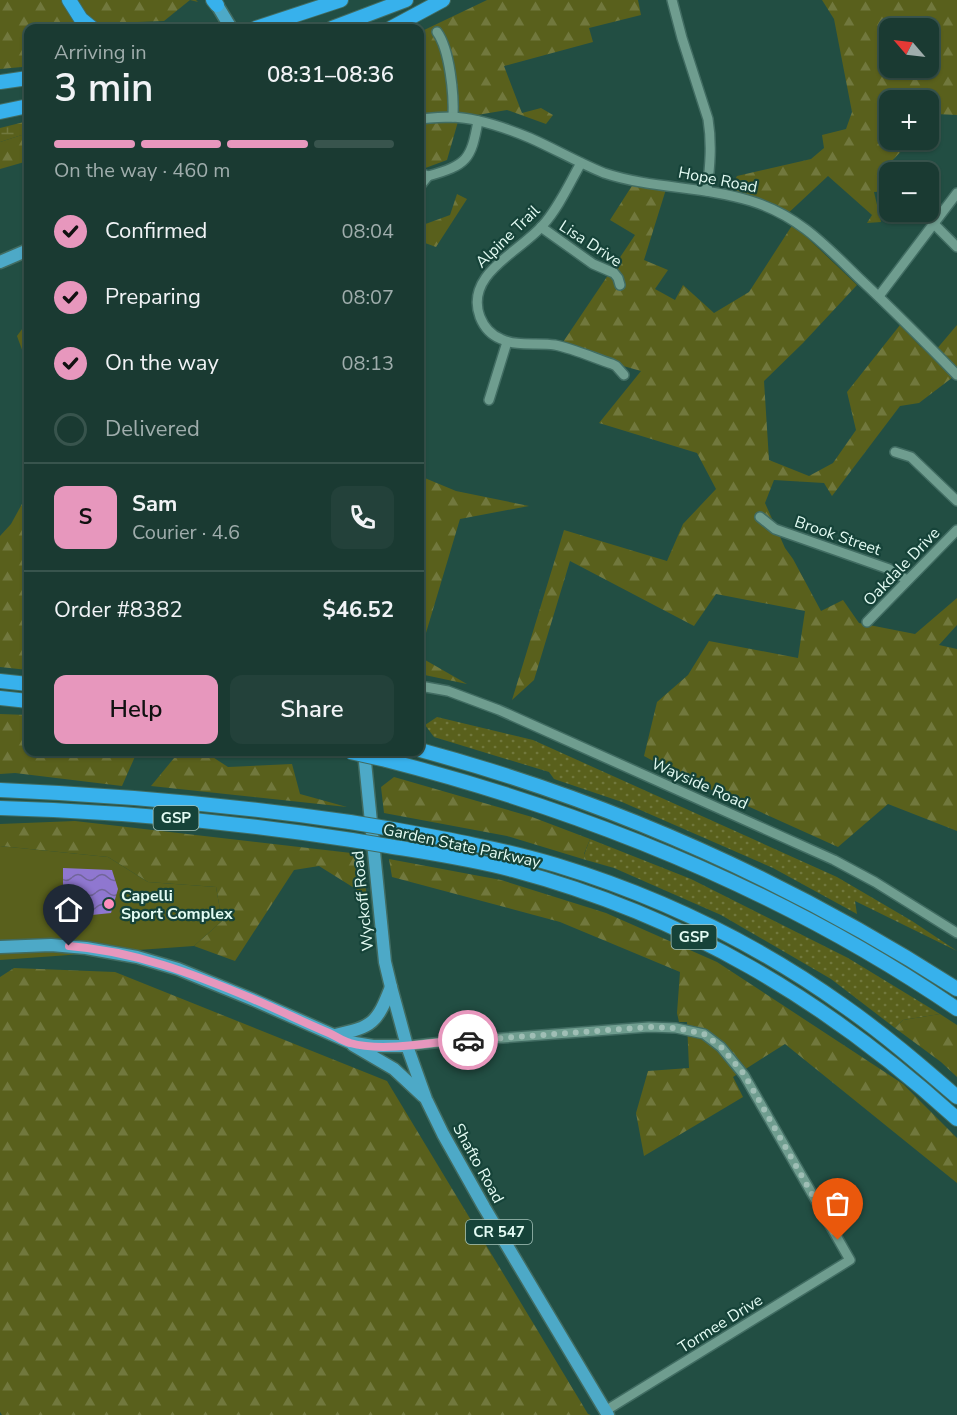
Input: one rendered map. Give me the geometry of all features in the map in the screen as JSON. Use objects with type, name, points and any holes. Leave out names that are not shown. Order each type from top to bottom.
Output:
[{"type":"highway","points":[[69,0],[81,19],[87,24]]},
{"type":"highway","points":[[269,24],[341,0]]},
{"type":"highway","points":[[343,24],[406,0]]},
{"type":"highway","points":[[398,24],[443,0]]},
{"type":"highway","points":[[0,82],[24,79]]},
{"type":"highway","points":[[0,112],[24,107]]},
{"type":"highway","points":[[0,681],[24,684]]},
{"type":"highway","points":[[0,698],[24,701]]},
{"type":"highway","points":[[424,751],[584,802],[695,847],[846,922],[957,989]]},
{"type":"highway","points":[[368,756],[515,796],[602,827],[681,859],[788,909],[846,940],[957,1009]]},
{"type":"highway","name":"Garden State Parkway","points":[[0,790],[171,801],[350,822],[479,845],[556,866],[626,890],[699,921],[777,963],[842,1005],[895,1044],[957,1097]]},
{"type":"highway","name":"Garden State Parkway","points":[[0,808],[183,818],[270,828],[479,862],[546,879],[622,906],[692,936],[768,976],[830,1016],[885,1057],[957,1119]]},
{"type":"main road","points":[[214,2],[228,24]]},
{"type":"main road","points":[[0,262],[24,252]]},
{"type":"main road","name":"Wyckoff Road","points":[[364,756],[382,942],[390,987],[407,1046]]},
{"type":"main road","points":[[0,947],[51,945],[86,948],[137,957],[178,969],[349,1042],[365,1054],[394,1069],[426,1099]]},
{"type":"main road","points":[[335,1035],[362,1029],[374,1020],[384,1005],[390,987]]},
{"type":"main road","points":[[349,1042],[373,1046],[407,1046]]},
{"type":"main road","name":"Shafto Road","points":[[407,1046],[426,1099],[459,1164],[606,1413]]},
{"type":"street","points":[[672,0],[709,125],[711,156],[707,191]]},
{"type":"street","points":[[437,32],[443,44],[450,73],[454,104],[453,117]]},
{"type":"street","name":"Hope Road","points":[[424,119],[453,117],[478,121],[513,131],[581,163],[633,181],[707,191],[751,200],[782,213],[813,234],[879,296],[957,375]]},
{"type":"street","points":[[424,174],[442,172],[465,160],[473,148],[478,121]]},
{"type":"street","name":"Alpine Trail","points":[[507,342],[491,333],[483,323],[477,306],[480,287],[493,268],[541,227],[556,207],[581,163]]},
{"type":"street","points":[[879,296],[957,193]]},
{"type":"street","points":[[934,224],[957,247]]},
{"type":"street","name":"Lisa Drive","points":[[541,227],[593,264],[614,273],[620,285]]},
{"type":"street","points":[[489,400],[507,342],[560,347],[612,364],[624,375]]},
{"type":"street","points":[[895,452],[911,457],[957,501]]},
{"type":"street","name":"Brook Street","points":[[760,517],[775,530],[889,569],[907,580]]},
{"type":"street","name":"Oakdale Drive","points":[[867,622],[957,530]]},
{"type":"street","name":"Wayside Road","points":[[424,686],[455,693],[499,710],[834,860],[875,882],[957,933]]},
{"type":"street","name":"Tormee Drive","points":[[407,1046],[459,1040],[649,1027],[676,1028],[704,1034],[721,1047],[744,1074],[850,1260],[606,1413]]},
{"type":"green space","points":[[0,0],[190,0],[164,21],[109,24],[24,24],[24,66],[0,69]]},
{"type":"green space","points":[[487,0],[638,0],[641,15],[589,28],[593,42],[504,66],[522,113],[541,108],[553,115],[546,124],[507,110],[459,118],[447,160],[424,169],[424,30]]},
{"type":"green space","points":[[822,0],[957,0],[957,115],[939,114],[939,90],[879,90],[879,150],[902,150],[891,162],[879,162],[879,192],[874,192],[879,222],[881,222],[867,223],[872,215],[828,176],[784,217],[730,188],[737,176],[811,159],[824,148],[822,135],[846,129],[852,112],[834,19]]},
{"type":"green space","points":[[24,122],[24,134],[0,142],[0,128]]},
{"type":"green space","points":[[24,134],[24,162],[0,169],[0,142]]},
{"type":"green space","points":[[635,181],[667,186],[644,260],[668,270],[655,289],[675,300],[683,285],[714,313],[749,292],[793,224],[857,285],[764,381],[769,460],[809,476],[833,463],[856,430],[847,392],[900,325],[921,347],[935,351],[957,325],[957,374],[919,403],[900,406],[832,496],[824,483],[774,480],[765,503],[785,548],[821,611],[843,600],[859,623],[915,634],[957,598],[957,625],[939,645],[957,649],[957,831],[888,804],[838,847],[681,776],[644,756],[657,702],[688,675],[709,641],[798,658],[805,611],[716,594],[694,626],[570,561],[534,680],[512,700],[564,530],[667,561],[683,524],[716,489],[697,453],[599,423],[641,371],[559,348],[635,235],[610,220]]},
{"type":"green space","points":[[457,194],[467,199],[436,247],[425,243],[424,247],[424,225],[450,215]]},
{"type":"green space","points":[[24,326],[24,355],[17,336]]},
{"type":"green space","points":[[424,478],[456,491],[529,506],[460,519],[424,640]]},
{"type":"green space","points":[[24,500],[24,670],[0,667],[0,536],[11,524]]},
{"type":"green space","points":[[424,659],[467,684],[424,675]]},
{"type":"green space","points":[[0,714],[24,715],[24,756],[135,756],[122,786],[15,773],[0,774]]},
{"type":"green space","points":[[437,717],[533,740],[837,877],[912,921],[957,951],[855,901],[857,914],[773,868],[622,802],[554,779],[549,772],[434,737],[425,725]]},
{"type":"green space","points":[[176,756],[211,756],[228,767],[292,764],[300,794],[347,807],[151,786]]},
{"type":"green space","points":[[394,777],[532,817],[590,839],[584,854],[586,860],[507,836],[384,813],[381,787]]},
{"type":"green space","points":[[75,821],[360,854],[367,896],[319,866],[294,870],[235,961],[194,946],[222,921],[216,887],[148,882],[108,857],[0,846],[0,824]]},
{"type":"green space","points":[[590,839],[691,879],[848,958],[940,1014],[903,1020],[895,1028],[831,979],[721,915],[614,868],[586,860],[584,855]]},
{"type":"green space","name":"Capelli Sport Complex","points":[[0,846],[108,857],[148,882],[216,887],[222,921],[194,946],[0,960]]},
{"type":"green space","points":[[389,859],[501,880],[606,913],[717,962],[903,1084],[957,1138],[957,1183],[785,1044],[733,1077],[743,1097],[644,1156],[636,1113],[648,1071],[689,1068],[687,1022],[679,1022],[677,1013],[680,972],[560,922],[392,877]]},
{"type":"green space","points":[[14,968],[115,972],[387,1081],[588,1414],[591,1415],[2,1415],[0,1412],[0,977]]},
{"type":"green space","points":[[940,1014],[957,1025],[957,1077],[941,1062],[895,1028],[903,1020]]},
{"type":"water","points":[[63,868],[112,870],[118,889],[111,913],[63,918]]},
{"type":"way so far","points":[[468,1040],[649,1027],[676,1028],[704,1034],[721,1047],[744,1074],[838,1240]]},
{"type":"place","name":"Capelli Sport Complex","points":[[109,904]]},
{"type":"route","points":[[69,946],[111,951],[178,969],[349,1042],[373,1046],[407,1046],[468,1040]]}]
